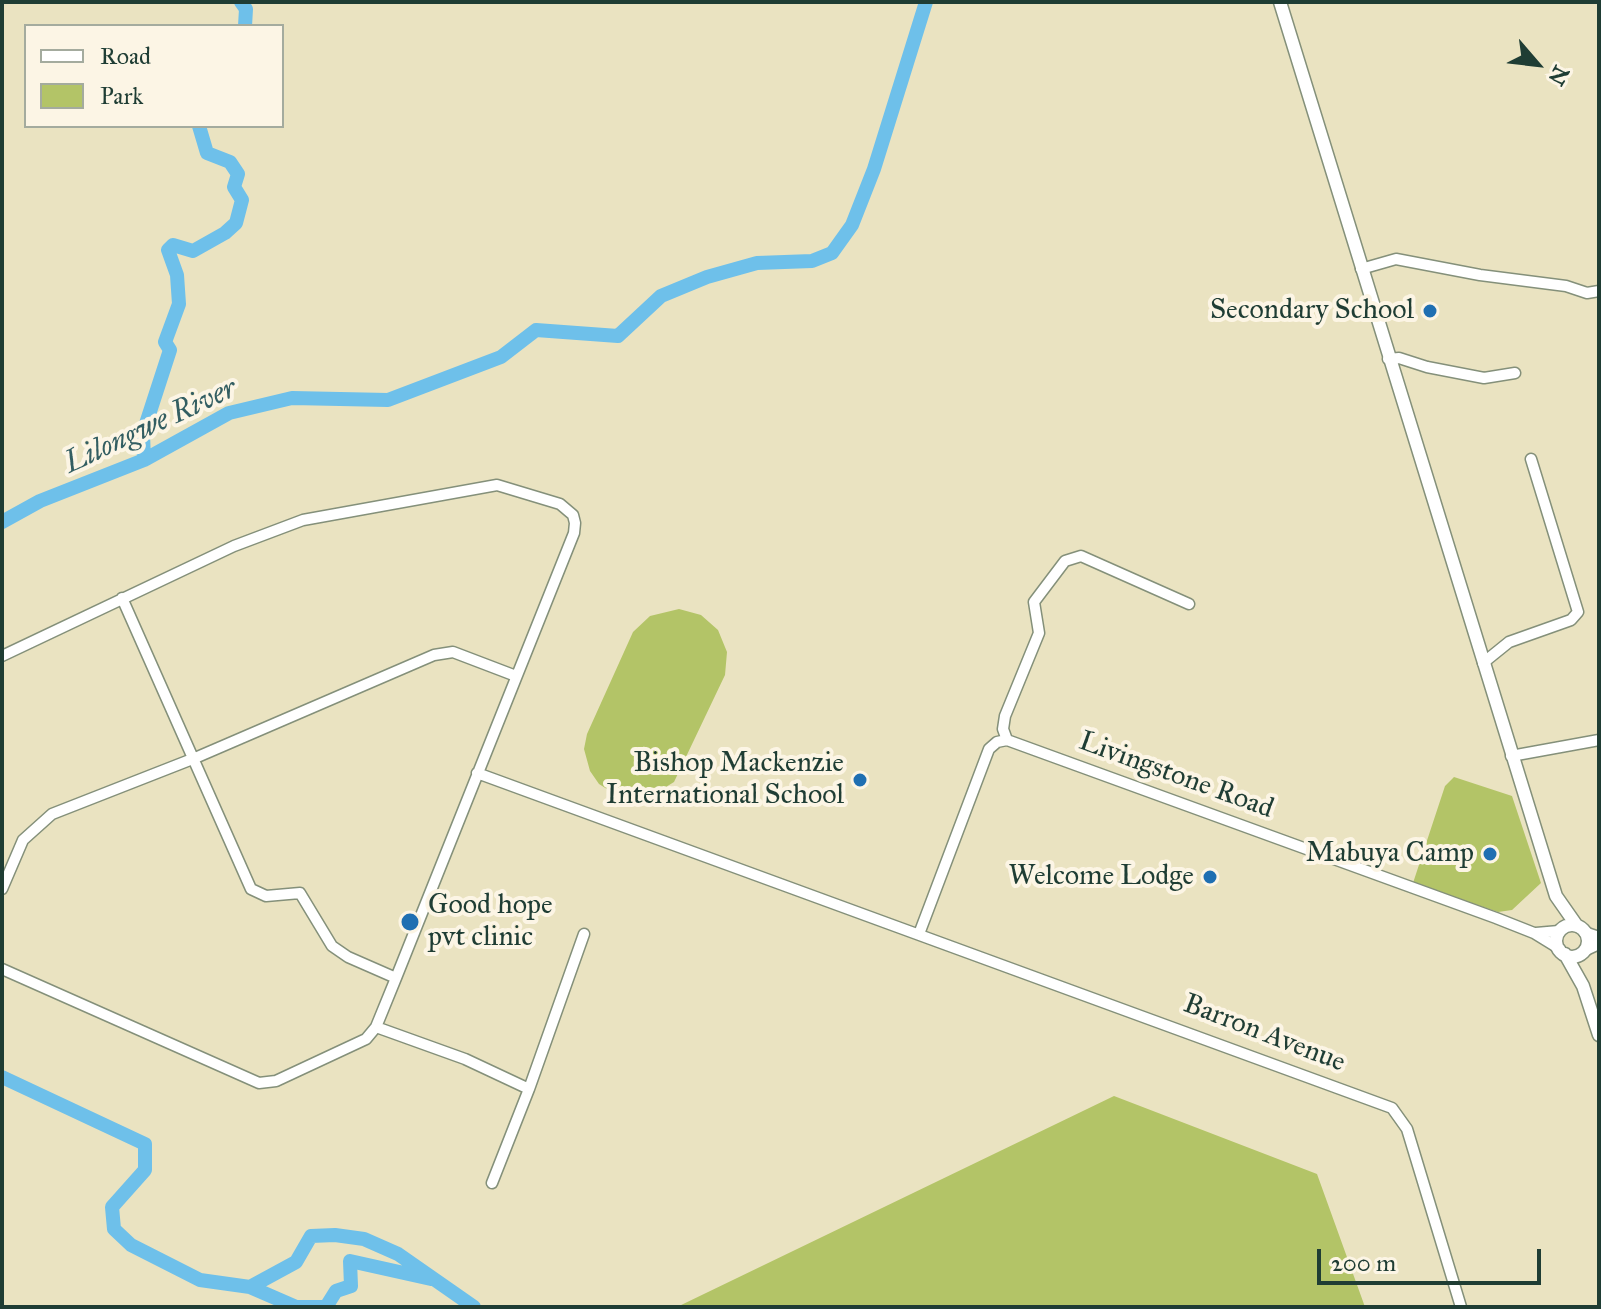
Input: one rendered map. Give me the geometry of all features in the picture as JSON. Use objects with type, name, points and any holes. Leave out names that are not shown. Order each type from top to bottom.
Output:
[{"type":"main road","points":[[1280,2],[1556,896],[1563,952],[1583,986],[1599,1035]]},
{"type":"main road","points":[[1556,896],[1581,929],[1586,950],[1583,986]]},
{"type":"main road","points":[[1559,931],[1565,925],[1581,929]]},
{"type":"main road","points":[[1563,952],[1577,957],[1586,950]]},
{"type":"street","points":[[1361,269],[1396,259],[1480,275],[1566,286],[1587,293],[1599,291]]},
{"type":"street","points":[[1388,359],[1399,358],[1484,378],[1515,373]]},
{"type":"street","points":[[1483,663],[1509,642],[1571,620],[1578,612],[1531,459]]},
{"type":"street","points":[[2,656],[264,533],[303,520],[452,491],[506,487],[560,504],[573,515],[575,523],[574,533],[396,978],[376,1027],[366,1039],[276,1081],[259,1083],[2,969]]},
{"type":"street","points":[[919,934],[989,749],[997,742],[1007,740],[1003,729],[1005,716],[1039,633],[1034,602],[1065,561],[1081,556],[1189,604]]},
{"type":"street","points":[[122,598],[251,889],[266,896],[300,893],[332,946],[348,957],[396,978]]},
{"type":"street","points":[[2,889],[23,840],[52,814],[195,758],[434,655],[453,652],[516,676]]},
{"type":"street","name":"Livingstone Road","points":[[1007,740],[1534,933],[1563,952]]},
{"type":"street","points":[[1511,756],[1599,740]]},
{"type":"street","name":"Barron Avenue","points":[[477,773],[1392,1108],[1407,1129],[1461,1307]]},
{"type":"street","points":[[1581,929],[1599,937]]},
{"type":"street","name":"Livingstone Road","points":[[1534,933],[1559,931]]},
{"type":"street","points":[[492,1183],[584,934]]},
{"type":"street","points":[[1586,950],[1599,944]]},
{"type":"street","points":[[376,1027],[465,1059],[529,1089]]},
{"type":"green space","points":[[679,609],[701,615],[718,630],[727,652],[725,675],[674,782],[648,798],[618,796],[599,784],[590,771],[584,749],[587,734],[633,632],[650,616]]},
{"type":"green space","points":[[1454,777],[1512,796],[1541,883],[1512,910],[1498,912],[1413,883],[1445,786]]},
{"type":"green space","points":[[1114,1096],[1317,1174],[1365,1307],[677,1307]]},
{"type":"waterway","points":[[241,2],[246,9],[245,24]]},
{"type":"waterway","name":"Lilongwe River","points":[[2,522],[40,501],[144,460],[229,413],[292,398],[388,400],[501,357],[536,330],[618,336],[661,296],[707,277],[757,263],[812,261],[832,253],[852,225],[874,169],[926,2]]},
{"type":"waterway","points":[[144,460],[143,433],[170,350],[165,342],[179,304],[177,275],[168,250],[173,245],[193,251],[225,233],[236,223],[242,200],[234,187],[238,174],[230,162],[207,153],[200,128]]},
{"type":"waterway","name":"Lilongwe River","points":[[2,1077],[145,1144],[145,1170],[112,1207],[114,1229],[131,1245],[200,1280],[250,1287],[296,1262],[311,1236],[335,1235],[364,1239],[398,1254],[474,1307]]},
{"type":"waterway","points":[[250,1287],[296,1307],[326,1307],[336,1291],[351,1286],[350,1261],[431,1279]]},
{"type":"place","name":"Secondary School","points":[[1430,311]]},
{"type":"place","name":"Bishop Mackenzie International School","points":[[860,780]]},
{"type":"place","name":"Mabuya Camp","points":[[1490,854]]},
{"type":"place","name":"Welcome Lodge","points":[[1210,877]]},
{"type":"place","name":"Good hope pvt clinic","points":[[410,922]]}]
